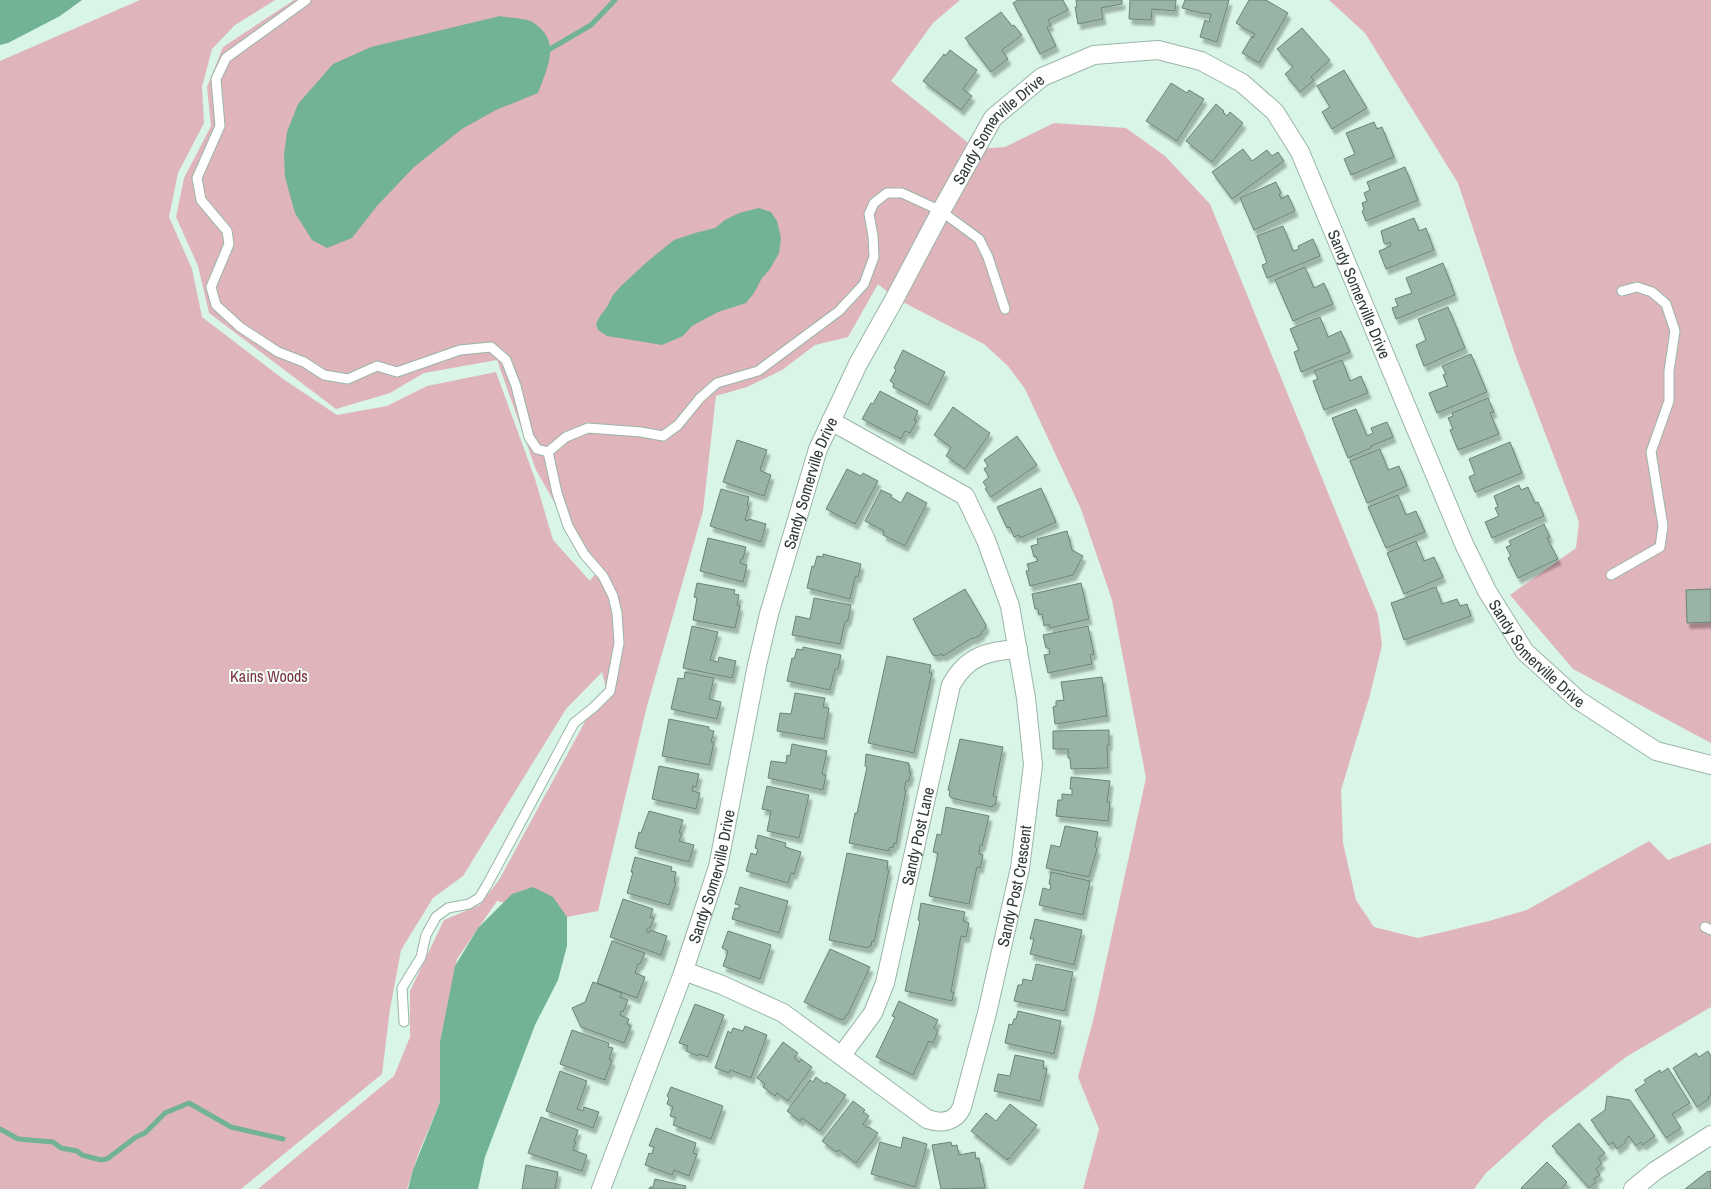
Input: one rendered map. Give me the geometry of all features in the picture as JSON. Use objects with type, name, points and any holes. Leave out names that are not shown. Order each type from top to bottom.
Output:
[{"type":"street","name":"Sandy Somerville Drive","points":[[601,1189],[684,970],[718,867],[769,614],[818,449],[858,364],[993,118],[1042,77],[1094,55],[1158,50],[1201,61],[1242,83],[1275,112],[1300,152],[1464,544],[1487,591],[1525,652],[1578,700],[1656,751],[1711,766]]},
{"type":"street","name":"Sandy Post Crescent","points":[[684,970],[783,1013],[927,1119],[946,1121],[959,1114],[987,1014],[1020,868],[1032,765],[1026,698],[1018,649],[1010,606],[986,540],[965,496],[831,421]]},
{"type":"street","name":"Sandy Post Lane","points":[[842,1055],[873,1013],[885,983],[951,685],[963,667],[974,658],[1003,650],[1018,649]]},
{"type":"street","points":[[1632,1189],[1655,1171],[1711,1135]]},
{"type":"lane","points":[[306,0],[226,58],[216,80],[220,126],[197,178],[201,200],[227,231],[229,244],[211,287],[216,306],[240,327],[278,352],[304,362],[324,375],[348,379],[377,366],[396,372],[460,350],[491,347],[506,360],[516,386],[529,437],[537,450],[548,452]]},
{"type":"lane","points":[[548,452],[566,437],[588,428],[641,432],[663,436],[678,425],[700,398],[717,383],[758,372],[839,311],[864,284],[874,257],[869,214],[874,203],[886,193],[902,192],[941,211],[979,239],[988,257],[1005,309]]},
{"type":"lane","points":[[1611,575],[1660,547],[1663,526],[1650,452],[1669,401],[1669,371],[1675,331],[1666,304],[1652,292],[1637,287],[1622,291]]},
{"type":"lane","points":[[404,1022],[402,988],[422,957],[426,934],[436,917],[448,908],[469,904],[479,898],[488,885],[574,723],[610,691],[619,643],[617,613],[613,596],[603,576],[584,554],[568,526],[557,493],[548,452]]},
{"type":"green space","name":"Kains Woods","points":[[140,0],[275,0],[235,25],[212,49],[202,87],[204,123],[178,173],[169,217],[192,269],[202,317],[283,379],[337,415],[387,406],[427,386],[496,372],[535,479],[553,540],[590,581],[595,574],[536,470],[497,360],[424,373],[390,393],[336,409],[209,313],[198,266],[176,217],[184,178],[211,126],[207,87],[223,47],[294,0],[960,0],[933,23],[891,81],[976,149],[1005,147],[1054,123],[1126,128],[1165,156],[1210,204],[1378,615],[1382,645],[1370,695],[1341,790],[1343,843],[1356,900],[1374,927],[1418,938],[1489,921],[1527,910],[1649,841],[1668,860],[1711,843],[1711,1007],[1626,1057],[1547,1118],[1486,1173],[1474,1189],[1083,1189],[1099,1129],[1078,1077],[1094,1017],[1146,778],[1112,600],[1081,509],[1025,389],[1008,366],[984,344],[895,298],[878,284],[848,337],[815,345],[782,370],[747,387],[716,396],[703,511],[647,706],[598,911],[567,917],[497,901],[457,959],[440,1042],[440,1102],[419,1152],[407,1189],[258,1189],[394,1076],[410,1037],[410,991],[444,920],[480,905],[499,880],[587,718],[609,700],[602,672],[566,709],[463,876],[433,898],[401,950],[390,1009],[382,1074],[241,1189],[0,1189],[0,61]]},
{"type":"green space","points":[[1329,0],[1711,0],[1711,743],[1573,669],[1510,595],[1576,548],[1579,522],[1516,357],[1458,183],[1365,33]]},
{"type":"shaded area","points":[[0,0],[82,0],[60,16],[8,43],[0,45]]},
{"type":"shaded area","points":[[500,16],[531,21],[543,30],[548,38],[550,56],[538,93],[496,110],[462,129],[414,167],[377,206],[352,238],[327,248],[312,240],[295,213],[285,177],[284,155],[287,132],[298,104],[333,64],[371,47]]},
{"type":"shaded area","points":[[759,208],[771,212],[777,221],[781,238],[779,253],[746,303],[718,312],[692,326],[683,336],[662,345],[607,336],[598,330],[596,324],[613,295],[648,261],[674,240],[715,228],[739,213]]},
{"type":"shaded area","points":[[533,887],[553,897],[567,917],[567,946],[558,980],[535,1025],[485,1157],[478,1189],[408,1189],[413,1170],[440,1102],[440,1042],[455,966],[478,928],[512,894]]},
{"type":"building","points":[[1018,0],[1063,0],[1068,10],[1048,20],[1051,25],[1047,27],[1056,46],[1040,54],[1013,3]]},
{"type":"building","points":[[1076,0],[1122,0],[1122,4],[1101,8],[1103,19],[1078,24],[1075,7],[1077,7]]},
{"type":"building","points":[[1130,0],[1176,0],[1175,11],[1152,9],[1151,20],[1129,19]]},
{"type":"building","points":[[1185,0],[1229,0],[1217,42],[1200,37],[1205,20],[1209,22],[1211,14],[1182,8]]},
{"type":"building","points":[[1249,0],[1266,0],[1288,13],[1259,63],[1242,53],[1255,34],[1236,23]]},
{"type":"building","points":[[1001,12],[1022,35],[1002,50],[1008,59],[991,72],[965,38]]},
{"type":"building","points":[[1302,28],[1330,60],[1311,77],[1314,80],[1300,92],[1285,74],[1293,67],[1277,49]]},
{"type":"building","points":[[950,50],[977,70],[963,89],[972,96],[961,110],[923,81],[944,54],[945,56]]},
{"type":"building","points":[[1344,70],[1367,108],[1332,129],[1322,112],[1330,107],[1317,86]]},
{"type":"building","points":[[1171,83],[1187,93],[1189,90],[1204,99],[1177,141],[1146,121]]},
{"type":"building","points":[[1216,104],[1227,116],[1230,112],[1243,123],[1212,162],[1186,141]]},
{"type":"building","points":[[1374,122],[1377,129],[1382,127],[1394,157],[1351,175],[1344,159],[1355,154],[1346,133]]},
{"type":"building","points":[[1243,149],[1252,161],[1267,150],[1272,156],[1278,152],[1284,161],[1232,199],[1212,172]]},
{"type":"building","points":[[1405,167],[1418,200],[1366,221],[1362,211],[1364,210],[1362,203],[1367,201],[1364,193],[1370,190],[1367,182]]},
{"type":"building","points":[[1276,182],[1281,193],[1279,194],[1281,199],[1288,195],[1295,211],[1254,230],[1240,198]]},
{"type":"building","points":[[1414,218],[1419,231],[1426,228],[1434,250],[1386,269],[1379,251],[1391,246],[1390,242],[1384,243],[1381,231]]},
{"type":"building","points":[[1283,226],[1293,251],[1299,249],[1298,246],[1313,239],[1320,256],[1267,278],[1262,265],[1267,263],[1257,236]]},
{"type":"building","points":[[1443,263],[1455,295],[1396,319],[1392,308],[1398,306],[1395,299],[1412,293],[1406,278]]},
{"type":"building","points":[[1305,267],[1314,288],[1324,283],[1333,304],[1293,321],[1275,280]]},
{"type":"building","points":[[1448,307],[1465,348],[1424,366],[1416,345],[1426,340],[1418,319]]},
{"type":"building","points":[[1320,317],[1328,337],[1341,331],[1350,352],[1301,372],[1294,352],[1299,350],[1290,329]]},
{"type":"building","points":[[903,350],[945,372],[928,405],[893,387],[894,384],[890,381]]},
{"type":"building","points":[[1471,354],[1487,392],[1437,413],[1429,393],[1448,387],[1443,375],[1446,374],[1442,366]]},
{"type":"building","points":[[1342,360],[1350,381],[1361,376],[1368,393],[1324,410],[1313,381],[1318,379],[1314,371]]},
{"type":"building","points":[[880,391],[918,411],[914,420],[917,421],[910,433],[905,431],[901,439],[862,419]]},
{"type":"building","points":[[1488,398],[1494,412],[1490,413],[1499,434],[1458,450],[1450,430],[1453,429],[1448,418],[1453,416],[1452,413]]},
{"type":"building","points":[[953,407],[990,433],[965,469],[946,456],[951,447],[934,435]]},
{"type":"building","points":[[1356,409],[1367,436],[1373,433],[1371,428],[1387,422],[1393,437],[1348,458],[1332,418]]},
{"type":"building","points":[[1017,436],[1037,465],[991,497],[985,489],[987,488],[983,482],[989,477],[984,469],[988,466],[984,460]]},
{"type":"building","points":[[737,440],[767,450],[760,470],[771,475],[764,496],[723,482]]},
{"type":"building","points":[[1510,442],[1522,473],[1475,492],[1469,477],[1475,474],[1469,459]]},
{"type":"building","points":[[1380,449],[1388,470],[1399,466],[1407,486],[1367,503],[1350,461]]},
{"type":"building","points":[[847,469],[861,476],[863,473],[878,481],[855,524],[826,509]]},
{"type":"building","points":[[1519,485],[1521,490],[1528,487],[1535,503],[1538,502],[1544,516],[1492,538],[1485,522],[1499,516],[1495,508],[1498,507],[1494,496]]},
{"type":"building","points":[[1041,488],[1056,522],[1020,538],[1019,535],[1014,537],[1010,527],[1007,528],[997,507]]},
{"type":"building","points":[[721,489],[749,497],[747,505],[749,506],[745,520],[748,521],[749,519],[766,524],[761,542],[710,526]]},
{"type":"building","points":[[881,490],[892,495],[891,497],[901,503],[907,492],[927,503],[905,546],[883,535],[884,531],[865,521]]},
{"type":"building","points":[[1398,495],[1406,515],[1416,511],[1425,532],[1386,548],[1368,507]]},
{"type":"building","points":[[1544,524],[1550,537],[1547,538],[1558,559],[1518,578],[1508,558],[1511,556],[1506,547],[1511,545],[1509,541]]},
{"type":"building","points":[[1067,531],[1072,550],[1083,556],[1073,575],[1030,586],[1026,571],[1029,570],[1027,564],[1038,561],[1036,556],[1034,557],[1031,546],[1038,544],[1037,539]]},
{"type":"building","points":[[708,538],[746,547],[740,563],[747,565],[743,582],[700,571]]},
{"type":"building","points":[[1416,541],[1424,561],[1434,557],[1443,577],[1404,594],[1387,553]]},
{"type":"building","points":[[823,554],[861,564],[858,577],[855,577],[850,599],[807,588],[812,566],[814,567],[817,556],[823,557]]},
{"type":"building","points":[[697,583],[735,590],[734,594],[739,595],[737,605],[740,606],[735,628],[693,620],[697,598],[694,597]]},
{"type":"building","points":[[1081,583],[1089,619],[1050,628],[1049,624],[1044,626],[1042,614],[1039,615],[1038,609],[1035,609],[1032,594]]},
{"type":"building","points":[[1436,587],[1442,604],[1457,599],[1460,606],[1467,604],[1471,616],[1404,640],[1391,603]]},
{"type":"building","points":[[965,589],[986,625],[985,629],[981,632],[982,634],[943,656],[942,654],[933,655],[913,619]]},
{"type":"building","points":[[1711,589],[1711,622],[1687,623],[1686,590]]},
{"type":"building","points":[[814,598],[851,605],[840,644],[792,635],[796,616],[810,619]]},
{"type":"building","points":[[692,626],[718,632],[710,660],[718,662],[719,657],[736,661],[732,678],[683,668]]},
{"type":"building","points":[[1088,626],[1094,654],[1090,655],[1092,664],[1048,673],[1044,655],[1050,654],[1049,648],[1046,648],[1043,635]]},
{"type":"building","points":[[803,647],[841,655],[838,669],[835,669],[830,690],[787,681],[792,658],[794,659],[797,649],[803,650]]},
{"type":"building","points":[[887,656],[931,665],[929,673],[932,673],[914,753],[868,743]]},
{"type":"building","points":[[685,672],[714,678],[709,699],[721,702],[717,719],[671,709],[678,678],[684,679]]},
{"type":"building","points":[[1102,677],[1107,716],[1055,724],[1053,707],[1056,706],[1056,701],[1064,700],[1061,682]]},
{"type":"building","points":[[795,693],[825,698],[823,707],[829,708],[824,739],[777,731],[780,713],[791,714]]},
{"type":"building","points":[[669,719],[709,727],[709,730],[714,731],[711,742],[714,742],[709,765],[662,756]]},
{"type":"building","points":[[1109,730],[1109,745],[1107,745],[1108,768],[1071,769],[1068,749],[1053,749],[1053,731]]},
{"type":"building","points":[[960,739],[1003,747],[993,796],[997,797],[995,805],[992,807],[951,798],[949,795],[950,791],[948,790]]},
{"type":"building","points":[[792,744],[827,751],[822,774],[826,775],[823,790],[768,778],[771,761],[786,763],[787,755],[790,756]]},
{"type":"building","points":[[866,754],[909,763],[908,765],[910,765],[909,772],[911,772],[904,790],[906,790],[896,844],[894,843],[893,848],[890,847],[889,851],[849,843],[867,767],[865,766]]},
{"type":"building","points":[[659,766],[699,774],[696,787],[693,786],[692,791],[700,793],[696,809],[652,799]]},
{"type":"building","points":[[1071,777],[1110,781],[1107,802],[1110,802],[1108,821],[1056,816],[1058,800],[1062,800],[1062,794],[1072,795],[1072,789],[1070,789]]},
{"type":"building","points":[[767,786],[809,795],[799,838],[767,831],[771,811],[762,809]]},
{"type":"building","points":[[946,807],[989,816],[982,846],[980,845],[979,854],[983,855],[980,868],[977,867],[969,904],[929,896],[938,853],[933,852],[937,834],[941,835]]},
{"type":"building","points":[[649,811],[683,820],[679,841],[694,845],[689,862],[635,848],[639,832],[641,833]]},
{"type":"building","points":[[1065,826],[1098,832],[1095,847],[1097,849],[1089,877],[1046,868],[1051,845],[1060,847]]},
{"type":"building","points":[[758,835],[786,843],[785,847],[801,852],[794,874],[791,873],[788,883],[746,871],[751,853],[756,855],[758,849],[755,848]]},
{"type":"building","points":[[847,853],[888,861],[887,870],[889,870],[874,942],[872,941],[871,946],[868,948],[829,940]]},
{"type":"building","points":[[635,857],[672,867],[671,871],[676,872],[674,882],[676,882],[669,905],[627,893]]},
{"type":"building","points":[[1051,872],[1090,881],[1083,915],[1039,905],[1043,888],[1050,890]]},
{"type":"building","points":[[740,887],[788,901],[779,933],[732,919],[735,908],[738,909],[740,905],[735,904]]},
{"type":"building","points":[[623,899],[653,909],[650,917],[654,918],[650,928],[646,931],[649,933],[650,930],[667,936],[661,955],[610,937]]},
{"type":"building","points":[[921,903],[965,912],[963,921],[969,923],[966,937],[961,936],[951,992],[954,992],[952,1001],[905,991],[920,921],[918,920]]},
{"type":"building","points":[[1035,919],[1082,930],[1074,965],[1030,954],[1034,939],[1030,939]]},
{"type":"building","points":[[728,931],[771,945],[760,979],[723,966],[728,951],[722,948]]},
{"type":"building","points":[[612,941],[645,953],[635,973],[645,977],[637,998],[597,983]]},
{"type":"building","points":[[830,949],[870,967],[848,1014],[841,1020],[804,1002]]},
{"type":"building","points":[[1036,964],[1073,972],[1065,1011],[1014,1001],[1018,985],[1022,985],[1023,979],[1032,981]]},
{"type":"building","points":[[593,982],[622,993],[620,997],[628,1000],[620,1015],[629,1019],[627,1024],[631,1026],[624,1043],[581,1027],[572,1008],[585,1002]]},
{"type":"building","points":[[899,1001],[938,1020],[934,1028],[938,1031],[933,1043],[929,1041],[913,1075],[876,1057],[895,1017],[892,1016]]},
{"type":"building","points":[[695,1004],[724,1015],[708,1057],[699,1054],[698,1056],[686,1051],[688,1046],[679,1043]]},
{"type":"building","points":[[1018,1011],[1061,1021],[1054,1054],[1005,1043],[1009,1024],[1012,1025]]},
{"type":"building","points":[[745,1026],[767,1035],[751,1078],[730,1070],[729,1073],[715,1068],[728,1031],[731,1033],[733,1028],[743,1031]]},
{"type":"building","points":[[572,1030],[609,1043],[608,1047],[613,1048],[609,1059],[612,1060],[605,1080],[560,1064]]},
{"type":"building","points":[[783,1042],[798,1053],[794,1058],[799,1062],[801,1059],[812,1067],[788,1101],[777,1093],[775,1096],[763,1087],[765,1084],[757,1078]]},
{"type":"building","points":[[1708,1051],[1711,1056],[1711,1095],[1708,1097],[1709,1099],[1697,1107],[1673,1068],[1696,1053],[1699,1057]]},
{"type":"building","points":[[1015,1055],[1044,1061],[1043,1068],[1047,1069],[1040,1101],[994,1091],[998,1074],[1010,1076]]},
{"type":"building","points":[[1668,1068],[1690,1103],[1672,1114],[1681,1128],[1666,1138],[1635,1090],[1646,1083],[1644,1080],[1660,1070],[1661,1073]]},
{"type":"building","points":[[560,1071],[587,1081],[577,1109],[583,1111],[584,1107],[599,1112],[593,1128],[546,1111]]},
{"type":"building","points":[[816,1077],[846,1095],[820,1131],[802,1118],[800,1121],[787,1111],[810,1080],[813,1082]]},
{"type":"building","points":[[671,1087],[723,1106],[711,1139],[673,1125],[676,1118],[670,1116],[673,1107],[667,1104],[669,1098],[667,1096]]},
{"type":"building","points":[[1607,1096],[1630,1100],[1655,1136],[1643,1145],[1641,1142],[1636,1146],[1629,1136],[1625,1140],[1626,1142],[1617,1149],[1613,1142],[1609,1145],[1591,1120],[1605,1110]]},
{"type":"building","points":[[853,1101],[865,1110],[863,1112],[869,1116],[863,1124],[878,1133],[856,1163],[838,1150],[836,1152],[822,1141]]},
{"type":"building","points":[[1010,1104],[1037,1125],[1007,1160],[971,1131],[986,1113],[996,1121]]},
{"type":"building","points":[[541,1117],[578,1130],[573,1150],[587,1155],[582,1171],[528,1153]]},
{"type":"building","points":[[1579,1123],[1605,1153],[1598,1158],[1602,1163],[1596,1169],[1600,1175],[1594,1179],[1596,1182],[1589,1188],[1552,1146]]},
{"type":"building","points":[[656,1128],[696,1143],[693,1153],[697,1154],[689,1176],[674,1170],[672,1175],[645,1165],[649,1153],[652,1154],[654,1147],[649,1146]]},
{"type":"building","points":[[903,1137],[927,1144],[915,1187],[871,1174],[880,1142],[901,1148]]},
{"type":"building","points":[[951,1142],[952,1146],[957,1145],[959,1155],[975,1152],[976,1159],[979,1158],[985,1188],[941,1189],[932,1145]]},
{"type":"building","points":[[1547,1162],[1567,1182],[1562,1189],[1522,1189],[1521,1188]]},
{"type":"building","points":[[526,1165],[558,1172],[555,1189],[522,1189]]},
{"type":"building","points":[[1708,1171],[1711,1171],[1711,1189],[1685,1189]]},
{"type":"building","points":[[655,1179],[686,1186],[685,1189],[649,1189],[653,1187]]},
{"type":"waterway","points":[[550,49],[591,25],[615,0]]},
{"type":"waterway","points":[[0,1129],[18,1139],[53,1142],[61,1148],[77,1151],[82,1155],[101,1160],[107,1159],[136,1137],[145,1133],[165,1113],[189,1103],[231,1127],[283,1139]]}]
